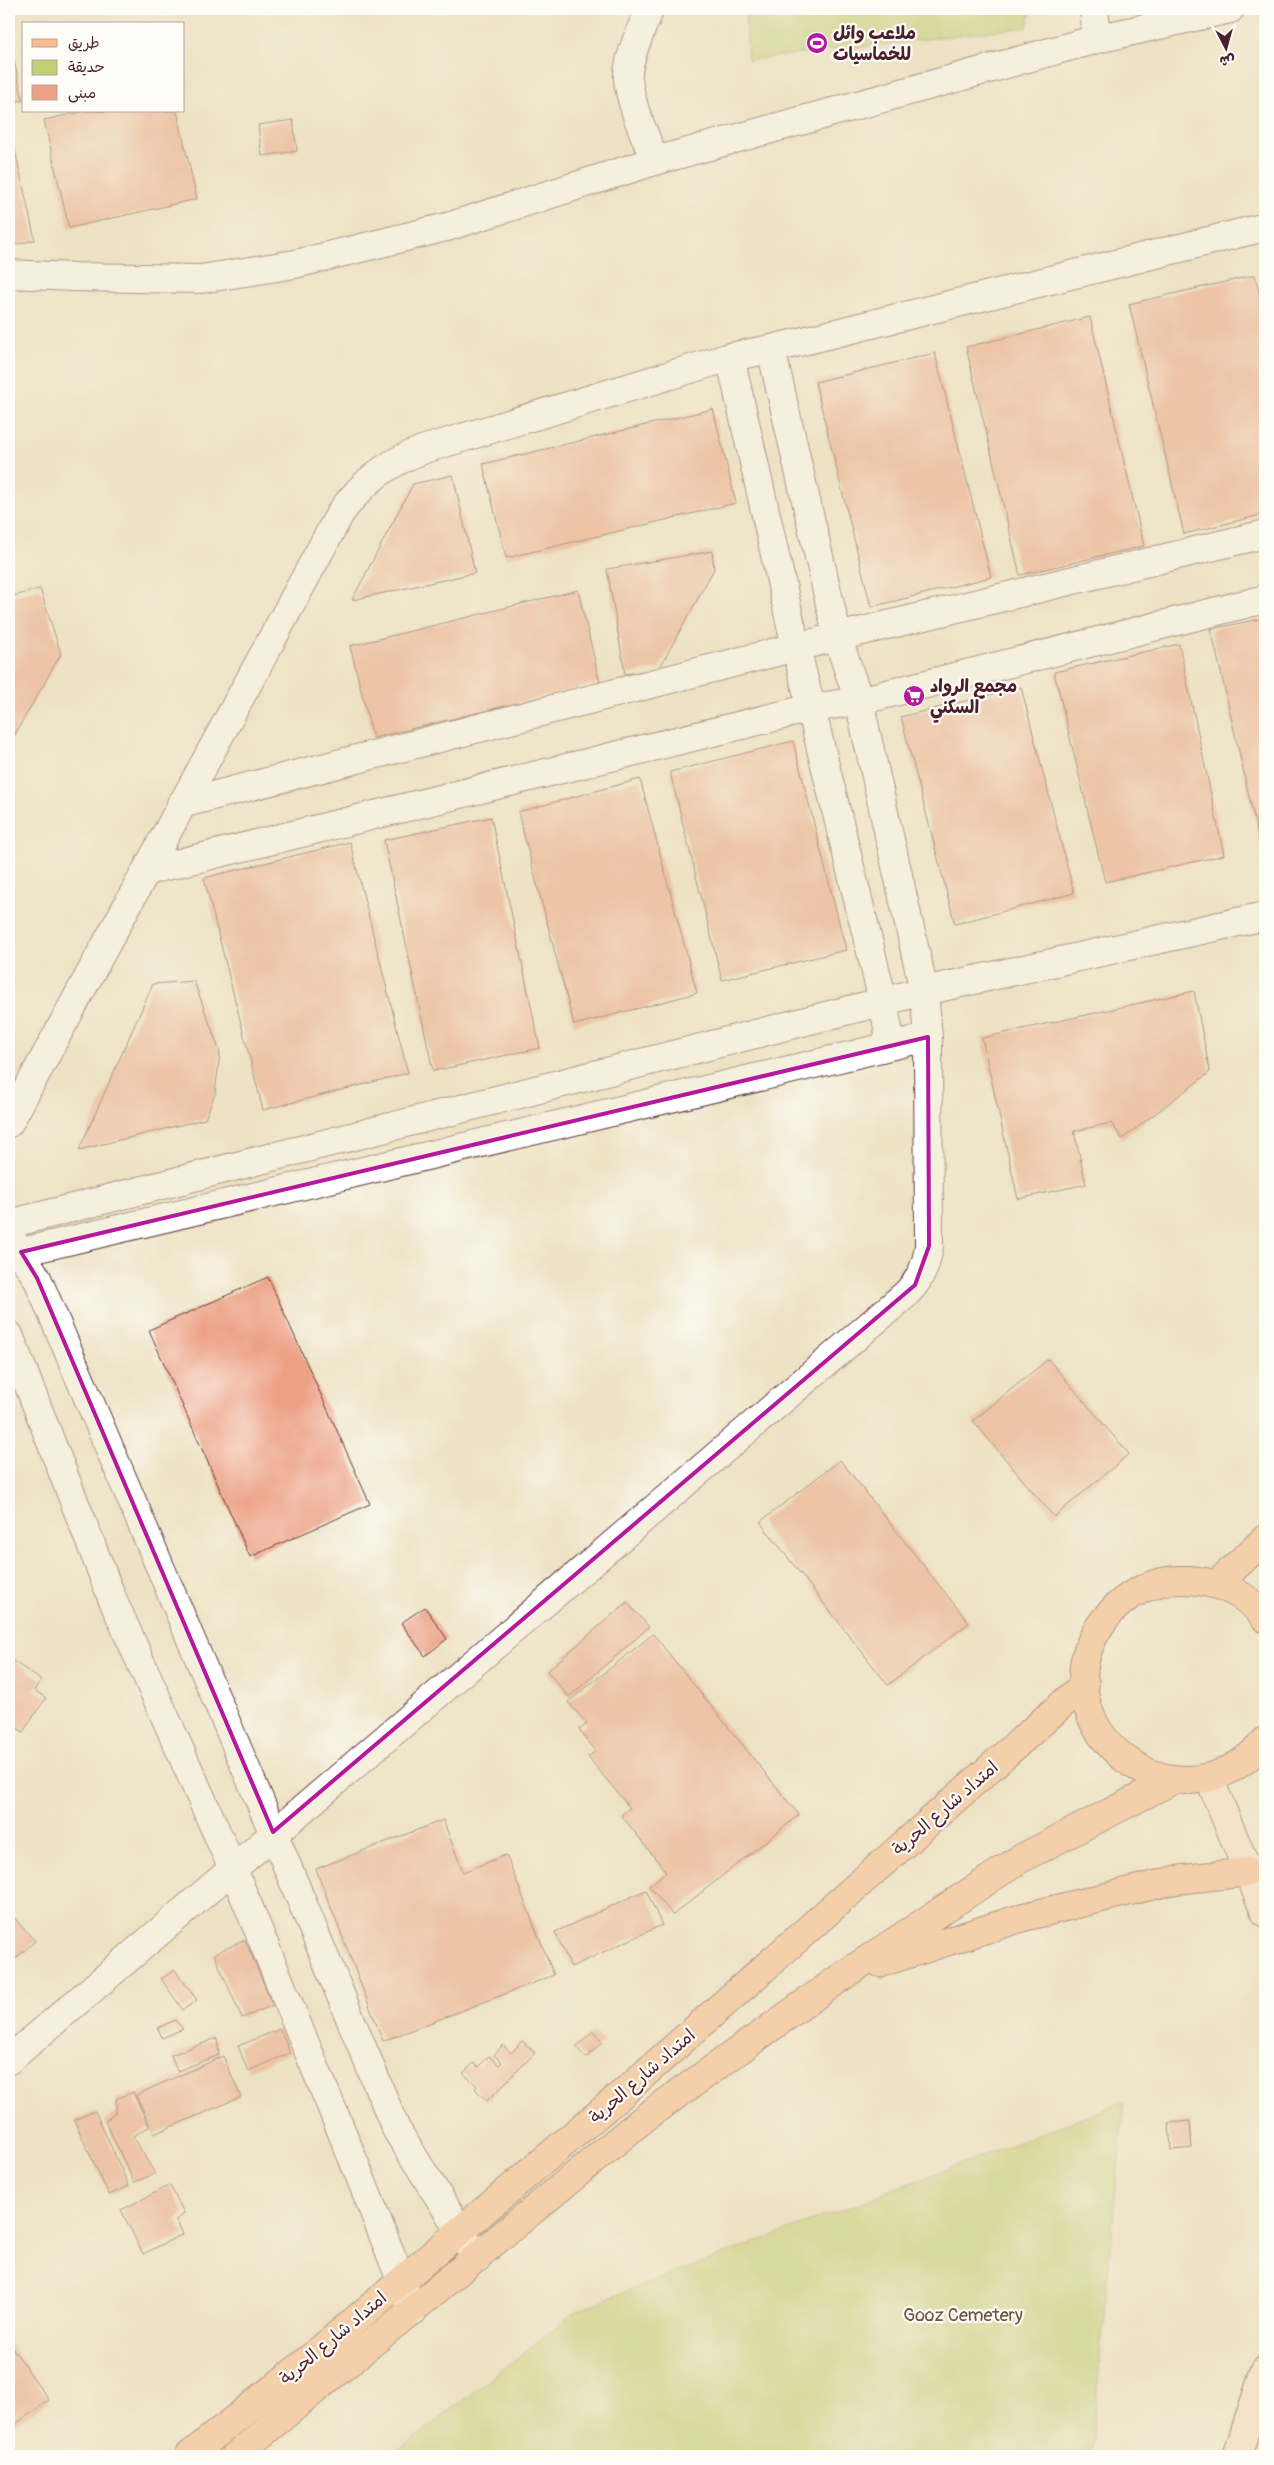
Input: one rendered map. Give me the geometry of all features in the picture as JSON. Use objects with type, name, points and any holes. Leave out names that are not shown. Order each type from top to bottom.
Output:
[{"type":"main road","points":[[1217,1584],[1265,1539]]},
{"type":"main road","points":[[1265,1618],[1241,1595],[1217,1584],[1196,1580],[1174,1580],[1147,1588],[1122,1602],[1102,1623],[1092,1642],[1086,1663],[1084,1684],[1090,1712],[1102,1738],[1121,1758],[1146,1773],[1173,1780],[1209,1778],[1233,1770],[1253,1755],[1265,1741]]},
{"type":"main road","name":"امتداد شارع الحرية","points":[[189,2456],[301,2366],[732,1999],[1084,1684]]},
{"type":"main road","points":[[1209,1778],[1265,1912]]},
{"type":"main road","points":[[235,2456],[647,2116],[847,1974],[1020,1859],[1173,1780]]},
{"type":"main road","points":[[847,1974],[1024,1917],[1175,1880],[1249,1872]]},
{"type":"main road","points":[[1237,2456],[1265,2370]]},
{"type":"street","points":[[650,9],[641,27],[628,77],[632,102],[655,161]]},
{"type":"street","points":[[1094,9],[1097,38]]},
{"type":"street","points":[[9,274],[201,279],[295,264],[447,227],[655,161],[1097,38],[1230,9]]},
{"type":"street","points":[[9,1123],[182,804],[330,537],[341,512],[356,491],[376,473],[399,458],[425,449],[730,357],[771,350],[1265,228]]},
{"type":"street","points":[[9,2060],[915,1284],[923,1273],[929,1246],[928,1036],[924,990],[859,701],[838,639],[771,350]]},
{"type":"street","points":[[730,357],[796,647],[883,1001],[891,1045]]},
{"type":"street","points":[[182,804],[796,647],[838,639],[1265,534]]},
{"type":"street","points":[[146,872],[811,708],[859,701],[1265,599]]},
{"type":"street","points":[[9,1224],[924,990],[1265,916]]},
{"type":"street","points":[[477,2258],[396,2129],[273,1832],[37,1278],[13,1249],[928,1036]]},
{"type":"street","points":[[9,1335],[112,1598],[233,1869],[357,2169],[413,2311]]},
{"type":"highlighted area","points":[[928,1037],[929,1246],[915,1285],[273,1832],[37,1278],[21,1252]]},
{"type":"green space","name":"ملاعب وائل للخماسيات","points":[[745,9],[1031,9],[1027,27],[748,60]]},
{"type":"green space","name":"Gooz Cemetery","points":[[1124,2102],[1091,2456],[392,2456],[578,2310]]},
{"type":"building","points":[[9,39],[22,100],[9,103]]},
{"type":"building","points":[[80,112],[177,112],[197,199],[69,228],[44,120]]},
{"type":"building","points":[[293,120],[297,151],[262,156],[258,125]]},
{"type":"building","points":[[9,123],[35,240],[9,246]]},
{"type":"building","points":[[1255,275],[1265,318],[1265,514],[1184,534],[1129,304]]},
{"type":"building","points":[[1090,317],[1144,546],[1020,575],[966,347]]},
{"type":"building","points":[[935,353],[991,577],[871,607],[815,382]]},
{"type":"building","points":[[713,409],[736,503],[506,558],[483,464]]},
{"type":"building","points":[[453,475],[475,573],[352,600],[413,484]]},
{"type":"building","points":[[712,551],[714,569],[659,669],[625,674],[607,569]]},
{"type":"building","points":[[40,589],[61,654],[11,741],[9,740],[9,597]]},
{"type":"building","points":[[578,590],[600,683],[373,738],[350,646]]},
{"type":"building","points":[[1265,618],[1265,862],[1264,862],[1211,629]]},
{"type":"building","points":[[1179,644],[1224,855],[1105,882],[1054,672]]},
{"type":"building","points":[[1021,687],[1074,893],[955,924],[901,717]]},
{"type":"building","points":[[793,741],[846,950],[722,980],[670,772]]},
{"type":"building","points":[[640,779],[697,993],[574,1025],[518,812]]},
{"type":"building","points":[[491,817],[540,1048],[433,1071],[384,840]]},
{"type":"building","points":[[350,842],[408,1073],[263,1110],[204,878]]},
{"type":"building","points":[[194,981],[220,1052],[215,1094],[205,1119],[79,1150],[153,984]]},
{"type":"building","points":[[1194,991],[1210,1072],[1122,1139],[1111,1123],[1074,1131],[1086,1184],[1018,1199],[982,1038]]},
{"type":"building","points":[[268,1277],[370,1504],[250,1557],[149,1330]]},
{"type":"building","points":[[1048,1359],[1129,1454],[1054,1517],[973,1421]]},
{"type":"building","points":[[840,1460],[969,1623],[888,1685],[760,1522]]},
{"type":"building","points":[[627,1602],[649,1627],[569,1697],[547,1671]]},
{"type":"building","points":[[425,1607],[447,1639],[425,1656],[401,1623]]},
{"type":"building","points":[[653,1634],[799,1815],[673,1915],[649,1886],[666,1872],[621,1815],[630,1808],[588,1757],[596,1751],[579,1730],[587,1724],[568,1702]]},
{"type":"building","points":[[9,1658],[41,1680],[34,1690],[46,1698],[23,1732],[9,1722]]},
{"type":"building","points":[[443,1820],[463,1872],[506,1855],[554,1975],[383,2041],[316,1869]]},
{"type":"building","points":[[646,1890],[662,1925],[571,1967],[555,1932]]},
{"type":"building","points":[[9,1912],[35,1941],[9,1965]]},
{"type":"building","points":[[245,1940],[273,2005],[242,2018],[214,1954]]},
{"type":"building","points":[[175,1970],[197,2000],[183,2010],[161,1979]]},
{"type":"building","points":[[175,2020],[183,2029],[162,2038],[158,2028]]},
{"type":"building","points":[[280,2029],[290,2053],[248,2071],[238,2046]]},
{"type":"building","points":[[593,2031],[603,2042],[586,2058],[576,2047]]},
{"type":"building","points":[[217,2038],[219,2055],[177,2071],[171,2055]]},
{"type":"building","points":[[522,2041],[535,2053],[487,2101],[475,2089],[477,2086],[463,2073],[474,2063],[478,2067],[489,2056],[499,2065],[502,2062],[494,2055],[503,2045],[511,2053]]},
{"type":"building","points":[[223,2056],[241,2097],[154,2134],[136,2095]]},
{"type":"building","points":[[133,2092],[149,2127],[133,2136],[155,2174],[134,2182],[105,2121],[116,2112],[116,2099]]},
{"type":"building","points":[[95,2111],[129,2186],[109,2195],[74,2120]]},
{"type":"building","points":[[1190,2121],[1192,2148],[1171,2150],[1169,2123]]},
{"type":"building","points":[[170,2185],[184,2213],[176,2220],[183,2234],[143,2254],[121,2210]]},
{"type":"building","points":[[9,2343],[49,2400],[9,2429]]},
{"type":"place","name":"ملاعب وائل للخماسيات","points":[[817,43]]},
{"type":"place","name":"مجمع الرواد السكني","points":[[914,696]]}]
